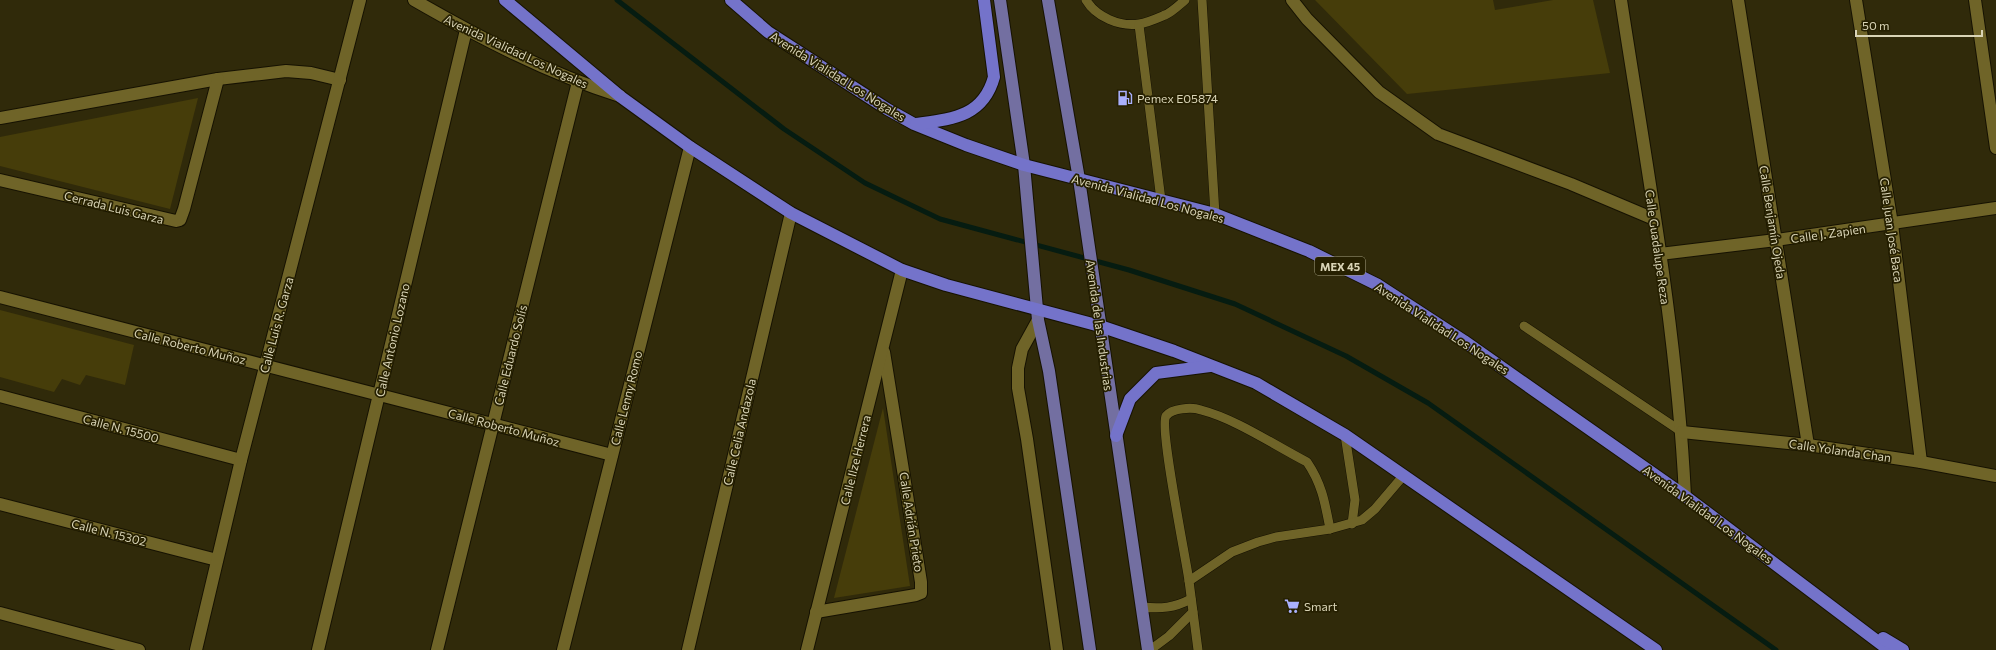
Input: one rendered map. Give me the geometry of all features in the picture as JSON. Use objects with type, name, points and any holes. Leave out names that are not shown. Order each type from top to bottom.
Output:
[{"type":"highway","name":"Avenida Vialidad Los Nogales","points":[[505,0],[621,97],[690,147],[791,213],[902,270],[1038,315],[1100,326],[1256,383],[1346,435],[1656,650]]},
{"type":"highway","name":"Avenida Vialidad Los Nogales","points":[[731,0],[768,32],[887,109],[914,124],[966,145],[1024,165],[1215,214],[1310,252],[1378,285],[1464,341],[1685,496],[1841,612],[1889,650]]},
{"type":"highway","points":[[914,124],[952,119],[970,111],[982,102],[991,88],[994,77],[984,0]]},
{"type":"highway","points":[[1116,436],[1130,399],[1156,373],[1212,366]]},
{"type":"highway","points":[[1841,612],[1903,650]]},
{"type":"main road","points":[[1000,0],[1024,165],[1038,315],[1049,371],[1090,650]]},
{"type":"main road","name":"Avenida de las Industrias","points":[[1048,0],[1095,280],[1116,436],[1149,650]]},
{"type":"street","name":"Calle Luis R. Garza","points":[[196,650],[242,460],[360,0]]},
{"type":"street","name":"Avenida Vialidad Los Nogales","points":[[414,0],[466,30],[578,82],[621,97]]},
{"type":"street","points":[[1292,0],[1307,19],[1379,92],[1438,134],[1571,184],[1654,219]]},
{"type":"street","name":"Calle Guadalupe Reza","points":[[1621,0],[1660,254],[1682,432],[1685,496]]},
{"type":"street","name":"Calle Benjamín Ojeda","points":[[1738,0],[1808,445]]},
{"type":"street","name":"Calle Juan José Baca","points":[[1856,0],[1892,224],[1921,462]]},
{"type":"street","points":[[1975,0],[1996,148]]},
{"type":"street","name":"Calle Antonio Lozano","points":[[318,650],[466,30]]},
{"type":"street","points":[[0,118],[218,79],[286,71],[311,73],[340,80]]},
{"type":"street","name":"Cerrada Luis Garza","points":[[0,180],[176,221],[180,220],[218,79]]},
{"type":"street","name":"Calle Eduardo Solís","points":[[437,650],[578,82]]},
{"type":"street","name":"Calle Lenny Romo","points":[[563,650],[690,147]]},
{"type":"street","name":"Calle J. Zapien","points":[[1660,254],[1776,240],[1996,208]]},
{"type":"street","name":"Calle Celia Andazola","points":[[688,650],[791,213]]},
{"type":"street","name":"Calle Ilze Herrera","points":[[807,650],[884,347],[902,270]]},
{"type":"street","name":"Calle Roberto Muñoz","points":[[0,297],[612,455]]},
{"type":"street","points":[[1038,315],[1022,348],[1018,368],[1018,388],[1027,439],[1056,650]]},
{"type":"street","name":"Calle Adrián Prieto","points":[[816,612],[916,596],[921,593],[921,582],[884,347]]},
{"type":"street","name":"Calle N. 15500","points":[[0,396],[242,460]]},
{"type":"street","name":"Calle Yolanda Chan","points":[[1682,432],[1808,445],[1921,462],[1996,476]]},
{"type":"street","name":"Calle N. 15302","points":[[0,504],[217,560]]},
{"type":"street","points":[[0,614],[139,650]]},
{"type":"lane","points":[[1086,0],[1091,8],[1100,16],[1114,22],[1139,24],[1167,14],[1185,0]]},
{"type":"lane","points":[[1202,0],[1215,214]]},
{"type":"lane","points":[[1139,24],[1161,200]]},
{"type":"lane","points":[[1524,326],[1682,432]]},
{"type":"lane","points":[[1198,650],[1190,581],[1166,444],[1164,421],[1171,412],[1181,409],[1200,409],[1231,422],[1307,462],[1324,493],[1330,529]]},
{"type":"lane","points":[[1346,435],[1355,500],[1352,524]]},
{"type":"lane","points":[[1190,581],[1232,552],[1248,545],[1276,537],[1330,529],[1352,524],[1367,518],[1404,475]]},
{"type":"lane","points":[[1142,607],[1160,609],[1177,606],[1191,599]]},
{"type":"lane","points":[[1149,650],[1169,636],[1193,612]]},
{"type":"shaded area","points":[[1315,0],[1493,0],[1495,10],[1553,0],[1593,0],[1610,73],[1407,94]]},
{"type":"shaded area","points":[[198,98],[170,209],[0,166],[0,137]]},
{"type":"shaded area","points":[[0,310],[134,345],[125,385],[86,375],[80,385],[62,379],[54,392],[0,377]]},
{"type":"shaded area","points":[[883,408],[910,586],[834,598]]},
{"type":"waterway","points":[[617,0],[784,129],[865,183],[940,219],[1129,270],[1235,304],[1346,356],[1428,403],[1776,650]]},
{"type":"place","name":"Pemex E05874","points":[[1125,98]]},
{"type":"place","name":"Smart","points":[[1292,606]]}]
